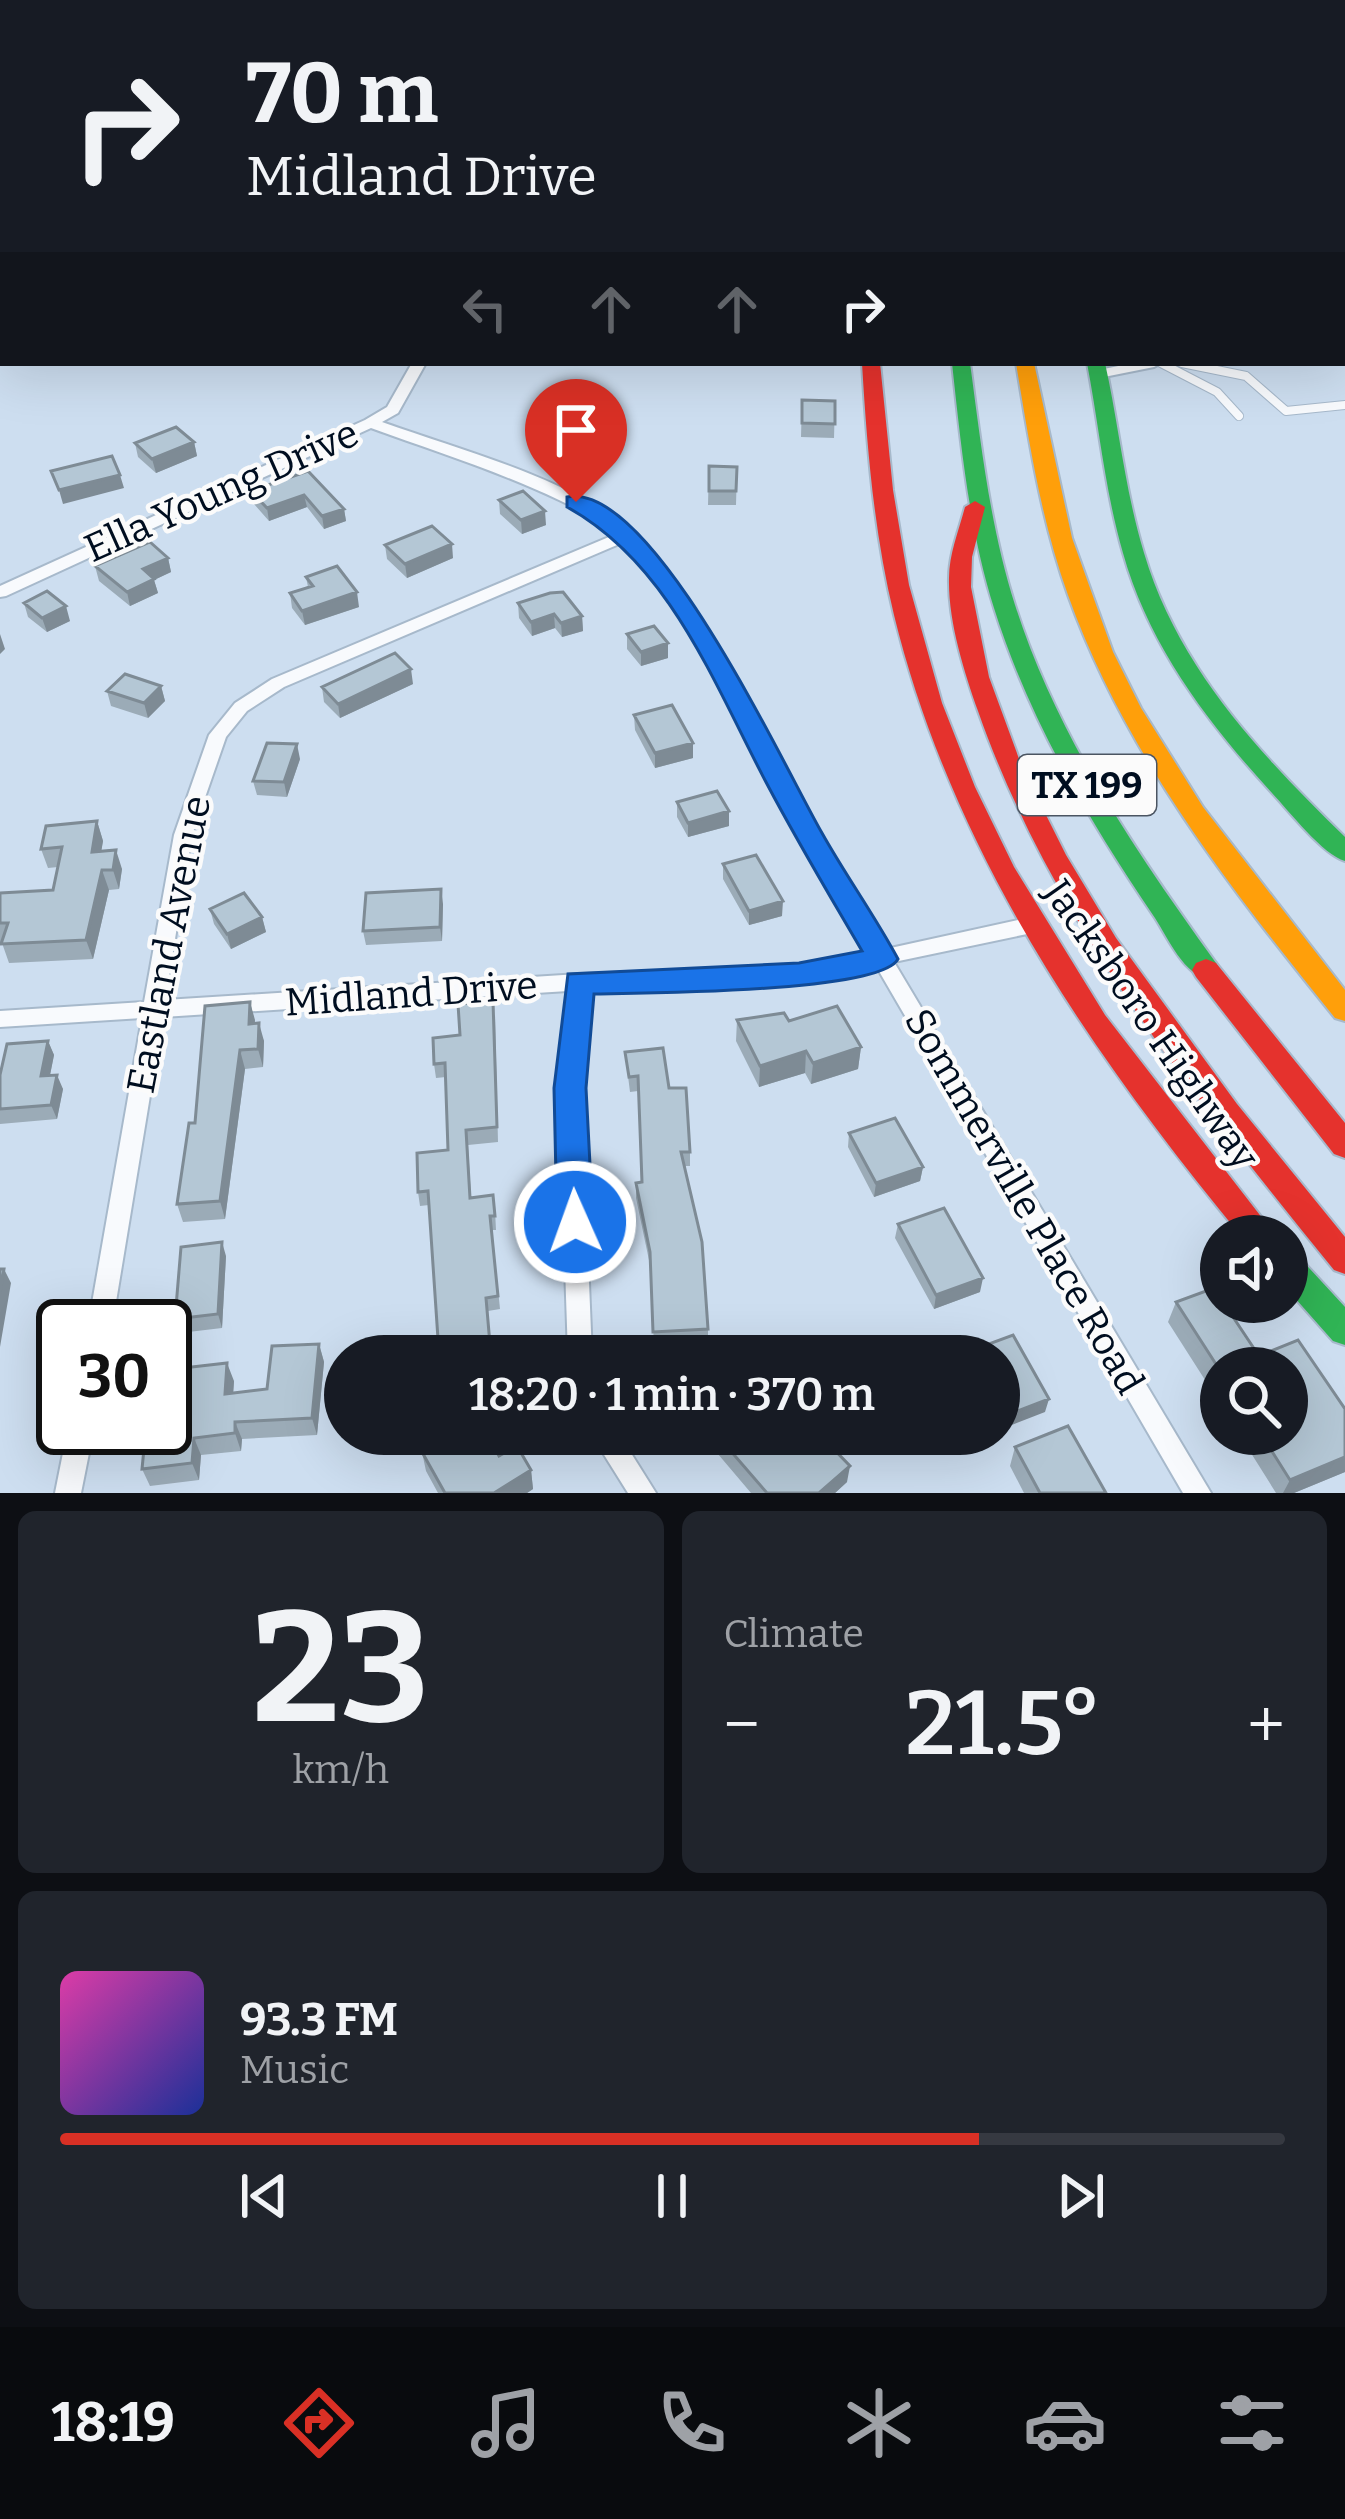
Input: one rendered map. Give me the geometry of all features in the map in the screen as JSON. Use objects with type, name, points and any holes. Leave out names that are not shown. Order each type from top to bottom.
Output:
[{"type":"main road","name":"Jacksboro Highway","points":[[871,366],[888,541],[937,723],[1032,925],[1121,1058],[1244,1215]]},
{"type":"main road","name":"Jacksboro Highway","points":[[962,366],[978,494],[1003,602],[1099,810],[1186,946],[1257,1041],[1345,1145]]},
{"type":"main road","points":[[1026,366],[1050,497],[1091,626],[1132,710],[1229,861],[1345,1010]]},
{"type":"main road","points":[[1098,369],[1142,579],[1168,637],[1205,699],[1279,787],[1345,852]]},
{"type":"main road","points":[[978,494],[959,584],[987,705],[1054,853],[1141,992],[1276,1178],[1345,1260]]},
{"type":"main road","points":[[1308,1289],[1345,1330]]},
{"type":"street","name":"Ella Young Drive","points":[[0,592],[370,423],[393,410],[417,366]]},
{"type":"street","points":[[1098,369],[1128,366]]},
{"type":"street","name":"Sommerville Place Road","points":[[370,423],[525,478],[628,535],[703,638],[810,838],[1198,1493]]},
{"type":"street","name":"Eastland Avenue","points":[[105,1299],[183,835],[204,763],[242,707],[278,682],[337,655],[628,535]]},
{"type":"street","name":"Midland Drive","points":[[0,1019],[579,982],[799,975],[1032,925]]},
{"type":"street","points":[[579,982],[570,1088],[579,1335]]},
{"type":"street","points":[[68,1493],[76,1455]]},
{"type":"street","points":[[618,1455],[644,1493]]},
{"type":"lane","points":[[1164,366],[1217,392],[1239,416]]},
{"type":"lane","points":[[1224,367],[1246,376],[1286,411],[1345,405]]},
{"type":"building","points":[[802,400],[835,401],[835,424],[802,423]]},
{"type":"building","points":[[176,427],[194,442],[152,459],[135,443]]},
{"type":"building","points":[[112,456],[120,475],[59,490],[51,471]]},
{"type":"building","points":[[709,466],[737,467],[736,491],[709,491]]},
{"type":"building","points":[[308,471],[344,509],[322,516],[304,495],[267,508],[251,491]]},
{"type":"building","points":[[523,491],[545,511],[521,520],[499,500]]},
{"type":"building","points":[[432,526],[452,544],[405,564],[385,545]]},
{"type":"building","points":[[150,542],[168,558],[143,569],[154,579],[127,592],[95,566]]},
{"type":"building","points":[[337,566],[357,592],[302,611],[290,593],[313,586],[306,577]]},
{"type":"building","points":[[47,591],[66,606],[42,618],[24,603]]},
{"type":"building","points":[[563,592],[582,616],[561,623],[554,614],[531,622],[518,603],[550,593]]},
{"type":"building","points":[[654,626],[668,643],[641,652],[627,634]]},
{"type":"building","points":[[395,653],[411,669],[338,704],[322,687]]},
{"type":"building","points":[[125,674],[161,686],[144,703],[107,691]]},
{"type":"building","points":[[672,705],[693,743],[655,753],[634,715]]},
{"type":"building","points":[[267,743],[297,744],[284,782],[253,781]]},
{"type":"building","points":[[717,791],[729,811],[688,823],[677,802]]},
{"type":"building","points":[[97,821],[92,852],[116,850],[113,870],[102,870],[86,940],[1,944],[8,923],[0,923],[0,893],[53,890],[62,847],[41,849],[46,826]]},
{"type":"building","points":[[756,855],[783,901],[749,911],[723,864]]},
{"type":"building","points":[[441,889],[440,927],[363,931],[366,893]]},
{"type":"building","points":[[244,893],[262,917],[227,934],[210,909]]},
{"type":"building","points":[[493,1001],[497,1127],[466,1130],[470,1198],[493,1195],[495,1216],[490,1216],[498,1296],[486,1298],[489,1335],[438,1335],[428,1191],[418,1192],[417,1153],[448,1150],[445,1063],[434,1064],[433,1038],[460,1035],[458,1004]]},
{"type":"building","points":[[250,1002],[249,1024],[259,1023],[258,1049],[240,1050],[220,1201],[177,1204],[189,1123],[195,1123],[205,1006]]},
{"type":"building","points":[[837,1006],[861,1047],[813,1063],[806,1051],[760,1066],[737,1020],[784,1013],[789,1021]]},
{"type":"building","points":[[48,1041],[41,1076],[57,1075],[51,1105],[0,1109],[0,1075],[7,1044]]},
{"type":"building","points":[[663,1048],[669,1088],[686,1088],[690,1152],[681,1152],[702,1242],[708,1329],[653,1332],[650,1252],[636,1183],[642,1182],[638,1076],[629,1077],[625,1052]]},
{"type":"building","points":[[895,1118],[923,1167],[876,1183],[849,1133]]},
{"type":"building","points":[[944,1208],[983,1278],[936,1295],[898,1224]]},
{"type":"building","points":[[222,1242],[218,1314],[192,1317],[192,1299],[177,1299],[181,1247]]},
{"type":"building","points":[[1200,1293],[1200,1323],[1237,1323],[1253,1347],[1205,1347],[1176,1302]]},
{"type":"building","points":[[319,1344],[312,1418],[235,1422],[235,1433],[194,1438],[192,1463],[142,1469],[143,1455],[192,1455],[192,1367],[227,1363],[225,1394],[267,1389],[272,1346]]},
{"type":"building","points":[[1020,1347],[1049,1399],[1020,1410]]},
{"type":"building","points":[[1308,1355],[1345,1409],[1345,1457],[1290,1480],[1274,1455],[1308,1455]]},
{"type":"building","points":[[1068,1426],[1106,1493],[1040,1493],[1019,1455],[1020,1445]]},
{"type":"building","points":[[424,1455],[522,1455],[531,1470],[494,1493],[445,1493]]},
{"type":"building","points":[[734,1455],[839,1455],[850,1466],[819,1493],[767,1493]]},
{"type":"traffic: fast","points":[[961,366],[989,548],[1022,656],[1091,796],[1206,970]]},
{"type":"traffic: fast","points":[[1097,366],[1127,527],[1159,620],[1228,727],[1345,852]]},
{"type":"traffic: fast","points":[[1308,1289],[1345,1330]]},
{"type":"traffic: slow","points":[[1026,366],[1061,538],[1079,595],[1129,708],[1230,865],[1345,1010]]},
{"type":"traffic: jam","points":[[871,366],[898,585],[930,703],[963,787],[1046,947],[1095,1023],[1243,1215]]},
{"type":"traffic: jam","points":[[975,507],[960,587],[978,677],[1010,767],[1054,857],[1165,1031],[1345,1260]]},
{"type":"traffic: jam","points":[[1206,970],[1345,1145]]},
{"type":"route","points":[[575,1222],[570,1088],[579,982],[799,975],[883,959],[810,838],[703,638],[655,565],[615,524],[576,502]]}]
